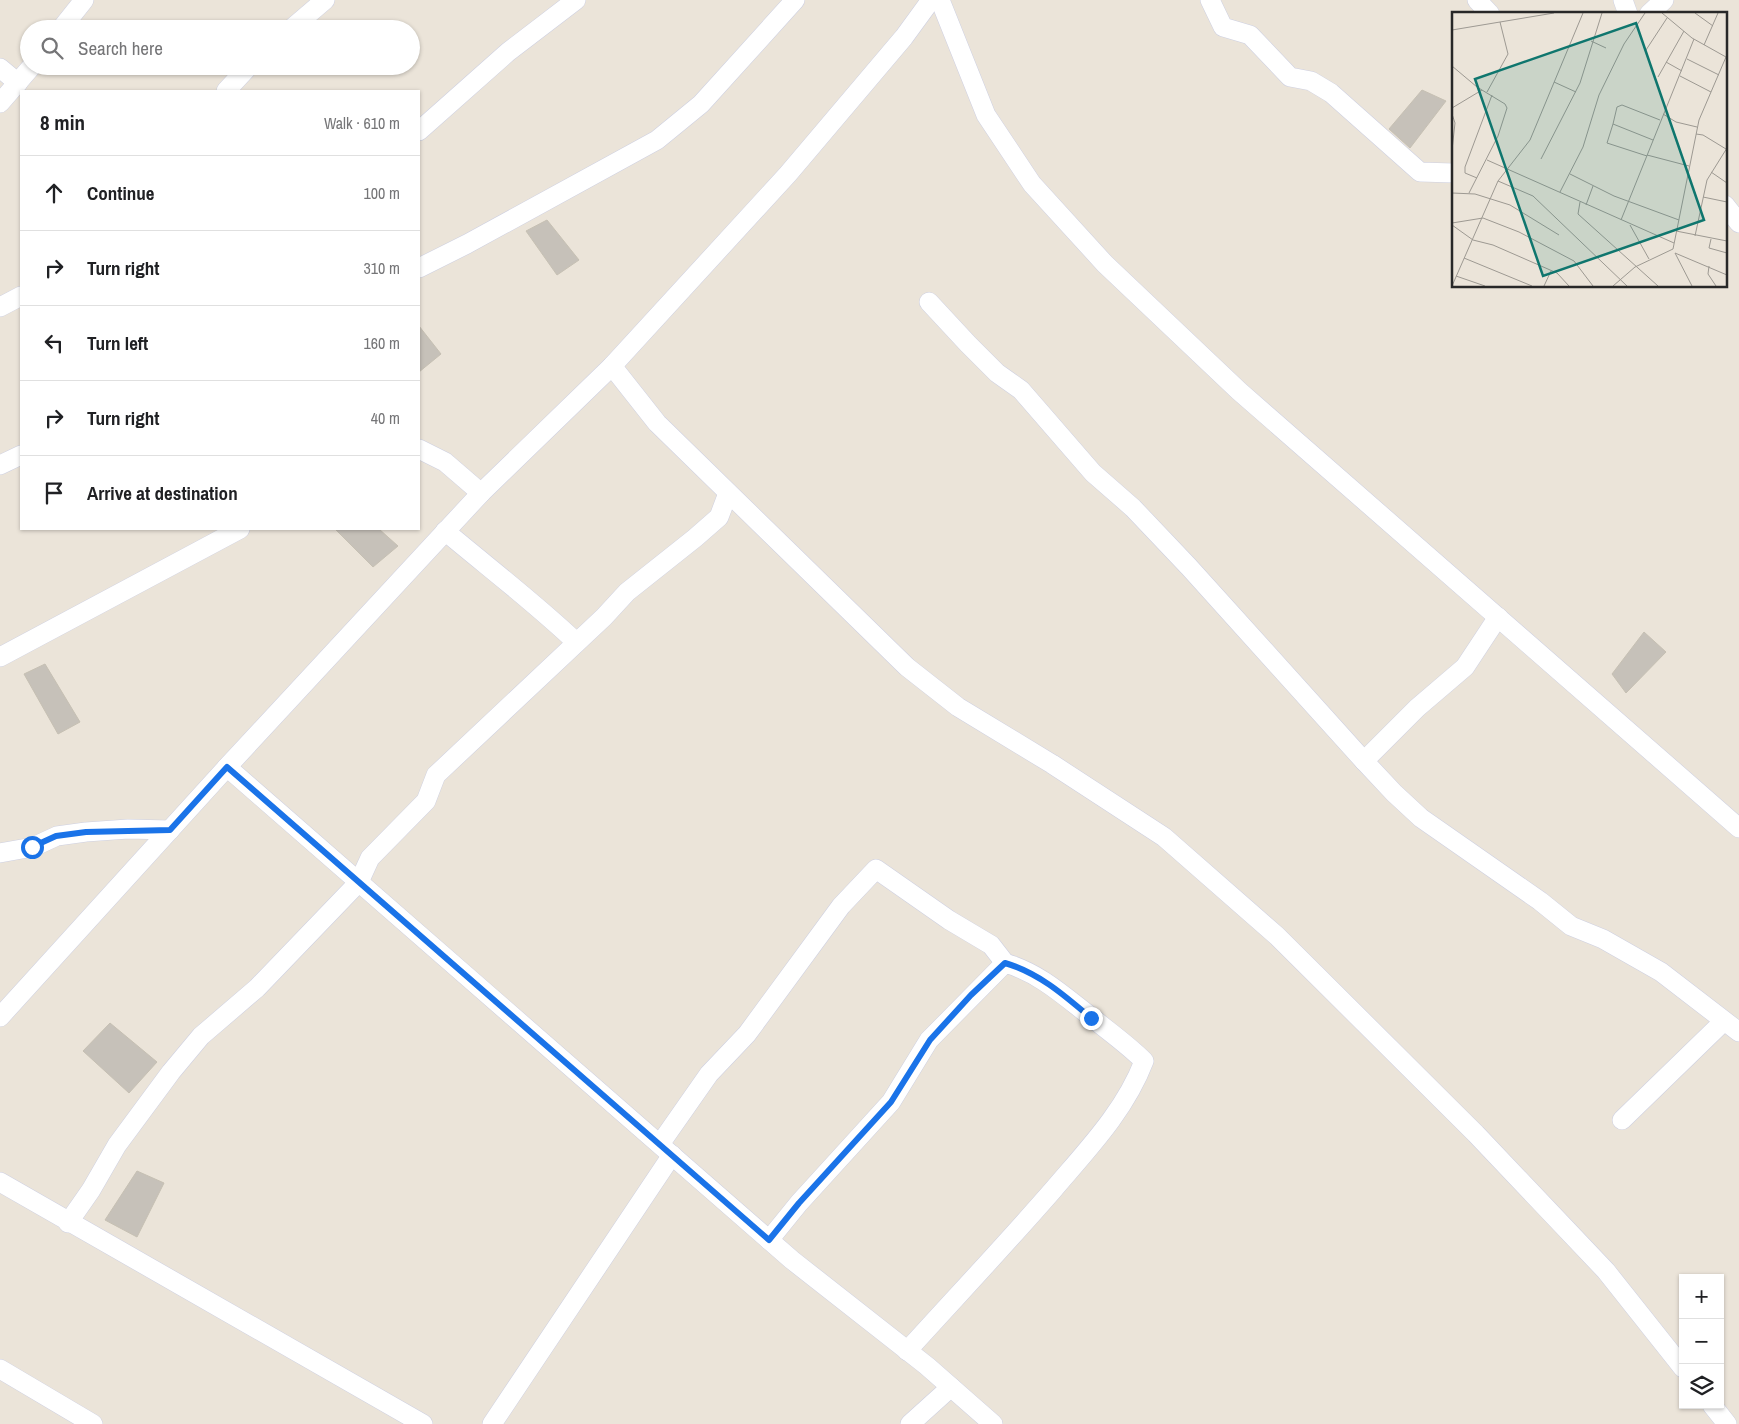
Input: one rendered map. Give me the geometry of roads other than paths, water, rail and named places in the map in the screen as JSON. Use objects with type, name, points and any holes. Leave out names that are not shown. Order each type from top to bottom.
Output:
[{"type":"street","points":[[68,20],[84,0]]},
{"type":"street","points":[[302,20],[325,0]]},
{"type":"street","points":[[420,130],[508,52],[576,0]]},
{"type":"street","points":[[420,268],[467,244],[657,140],[701,104],[795,0]]},
{"type":"street","points":[[0,1017],[445,531],[481,493],[612,366],[788,174],[904,38],[931,0]]},
{"type":"street","points":[[940,0],[986,115],[1032,184],[1105,264],[1239,391],[1739,828]]},
{"type":"street","points":[[1210,0],[1223,27],[1250,35],[1290,77],[1311,81],[1331,93],[1420,172],[1452,173]]},
{"type":"street","points":[[1477,0],[1488,12]]},
{"type":"street","points":[[1623,0],[1627,12]]},
{"type":"street","points":[[1651,12],[1664,0]]},
{"type":"street","points":[[0,68],[18,83]]},
{"type":"street","points":[[0,103],[25,75]]},
{"type":"street","points":[[227,90],[241,75]]},
{"type":"street","points":[[1726,206],[1739,223]]},
{"type":"street","points":[[0,307],[20,297]]},
{"type":"street","points":[[929,302],[997,373],[1021,390],[1093,473],[1133,508],[1189,567],[1364,761],[1421,818],[1495,869],[1571,926],[1603,939],[1661,972],[1732,1026],[1622,1120]]},
{"type":"street","points":[[612,366],[657,423],[907,667],[958,708],[1052,764],[1164,837],[1277,936],[1476,1134],[1606,1270],[1680,1364]]},
{"type":"street","points":[[420,450],[445,462],[481,493]]},
{"type":"street","points":[[0,465],[20,456]]},
{"type":"street","points":[[68,1223],[91,1190],[117,1145],[171,1072],[202,1036],[257,988],[359,882],[370,858],[426,801],[436,775],[521,697],[604,617],[626,592],[719,517],[728,493]]},
{"type":"street","points":[[0,657],[238,530]]},
{"type":"street","points":[[445,531],[507,584],[532,602],[576,642]]},
{"type":"street","points":[[1364,761],[1417,708],[1465,667],[1498,617]]},
{"type":"street","points":[[227,767],[769,1240],[951,1387],[993,1424]]},
{"type":"street","points":[[0,853],[32,847],[56,836],[86,832],[170,830]]},
{"type":"street","points":[[492,1424],[666,1150],[708,1074],[747,1034],[841,906],[876,870],[949,920],[991,945],[1005,963],[1021,968],[1051,984],[1128,1045],[1144,1061],[1134,1088],[1094,1142],[995,1257],[907,1351]]},
{"type":"street","points":[[769,1240],[799,1203],[891,1102],[930,1040],[971,995],[1005,963]]},
{"type":"street","points":[[0,1182],[68,1223],[423,1424]]},
{"type":"street","points":[[0,1368],[94,1424]]},
{"type":"street","points":[[910,1424],[951,1387]]},
{"type":"street","points":[[1715,1409],[1727,1424]]}]
